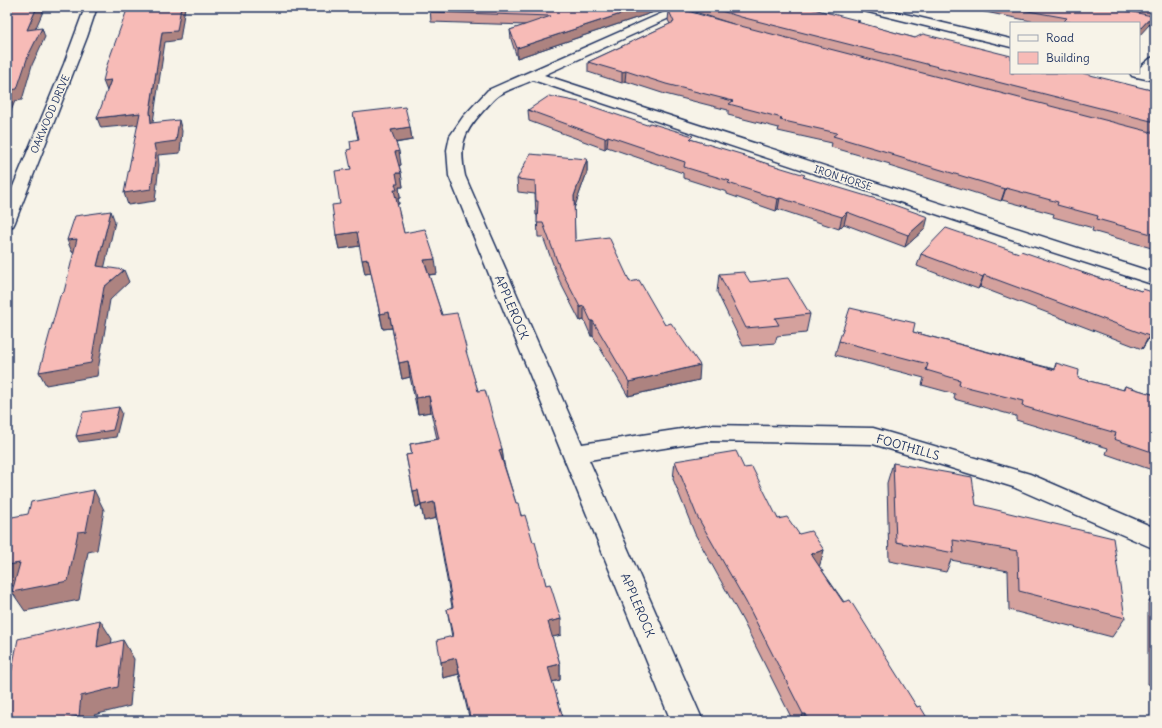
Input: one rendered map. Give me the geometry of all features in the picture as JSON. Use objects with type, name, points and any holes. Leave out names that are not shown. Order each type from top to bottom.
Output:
[{"type":"main road","points":[[860,7],[1010,43]]},
{"type":"main road","points":[[898,7],[1010,33]]},
{"type":"street","name":"OAKWOOD DRIVE","points":[[7,222],[30,159],[76,51],[90,10],[88,7]]},
{"type":"street","points":[[1086,7],[1155,22]]},
{"type":"street","name":"APPLEROCK","points":[[678,10],[493,93],[474,113],[456,136],[454,155],[457,176],[687,721]]},
{"type":"street","name":"IRON HORSE","points":[[532,75],[1155,279]]},
{"type":"street","name":"FOOTHILLS","points":[[574,454],[708,433],[874,436],[1021,480],[1155,539]]},
{"type":"building","points":[[7,7],[37,7],[27,30],[42,28],[28,56],[17,89],[10,90],[7,101]]},
{"type":"building","points":[[128,7],[181,7],[177,31],[162,32],[150,112],[151,123],[179,120],[176,141],[154,144],[156,154],[151,189],[124,193],[140,113],[97,118],[111,80],[103,81],[107,65]]},
{"type":"building","points":[[430,7],[642,7],[517,48],[510,30],[551,16],[430,12]]},
{"type":"building","points":[[708,7],[806,7],[860,21],[857,22],[915,38],[923,34],[1010,56],[1010,74],[1086,74],[1155,91],[1155,122],[741,17]]},
{"type":"building","points":[[1006,7],[1109,7],[1152,16],[1140,29],[1140,22],[1064,21],[1067,18]]},
{"type":"building","points":[[677,8],[733,24],[1155,133],[1155,235],[1097,219],[1098,216],[1057,205],[1058,202],[1006,188],[1005,189],[833,136],[837,133],[780,120],[782,118],[729,104],[733,101],[588,62],[674,22],[669,11]]},
{"type":"building","points":[[549,96],[579,102],[647,125],[650,123],[693,136],[690,139],[744,155],[742,156],[805,175],[803,177],[883,201],[928,217],[908,235],[847,212],[842,217],[780,198],[778,199],[728,183],[730,181],[684,167],[685,162],[608,136],[605,138],[528,110]]},
{"type":"building","points":[[405,107],[410,127],[391,130],[399,151],[395,152],[401,173],[396,173],[398,184],[395,184],[397,190],[394,190],[404,233],[425,229],[435,259],[424,260],[442,315],[457,313],[478,391],[485,390],[502,449],[499,450],[516,503],[518,503],[521,516],[525,515],[533,542],[535,542],[546,585],[550,584],[561,619],[548,622],[560,664],[548,667],[564,721],[471,721],[456,658],[441,662],[437,640],[453,636],[447,609],[453,607],[434,502],[421,505],[418,490],[413,491],[406,455],[412,454],[410,444],[439,439],[429,396],[416,398],[408,361],[399,363],[389,312],[380,314],[368,259],[362,260],[357,232],[336,235],[332,205],[340,204],[335,171],[351,169],[347,150],[351,149],[350,141],[359,139],[353,113]]},
{"type":"building","points":[[530,154],[587,159],[574,196],[575,241],[609,237],[630,282],[639,280],[665,325],[671,323],[700,365],[629,382],[593,321],[591,321],[584,306],[580,307],[559,266],[543,223],[537,223],[538,201],[536,201],[535,181],[517,179]]},
{"type":"building","points":[[111,211],[97,266],[124,270],[104,287],[91,363],[39,372],[60,296],[64,292],[77,239],[67,240],[75,216]]},
{"type":"building","points":[[946,228],[1019,253],[1021,251],[1104,280],[1105,279],[1141,291],[1143,289],[1155,293],[1155,326],[1149,336],[984,275],[983,277],[921,254]]},
{"type":"building","points":[[744,272],[750,282],[788,278],[810,314],[775,318],[779,325],[746,328],[719,274]]},
{"type":"building","points":[[850,308],[915,323],[913,332],[1055,370],[1056,363],[1079,370],[1078,378],[1124,390],[1125,386],[1155,395],[1155,453],[1114,439],[1116,433],[1022,406],[1023,401],[959,385],[960,380],[926,370],[928,364],[839,341]]},
{"type":"building","points":[[119,407],[113,430],[76,436],[83,412]]},
{"type":"building","points":[[736,451],[744,468],[752,467],[778,519],[787,517],[799,534],[811,531],[824,550],[811,554],[843,602],[850,600],[917,707],[920,706],[929,721],[809,721],[806,714],[803,714],[746,602],[697,516],[675,461]]},
{"type":"building","points":[[893,463],[972,477],[976,505],[1113,538],[1125,618],[1019,591],[1018,551],[953,540],[954,553],[896,542]]},
{"type":"building","points":[[94,490],[86,531],[78,532],[68,581],[12,592],[20,563],[7,565],[7,518],[28,514],[31,502]]},
{"type":"building","points":[[100,620],[97,647],[123,640],[118,687],[81,696],[79,716],[58,721],[7,721],[7,685],[9,684],[18,639]]}]
